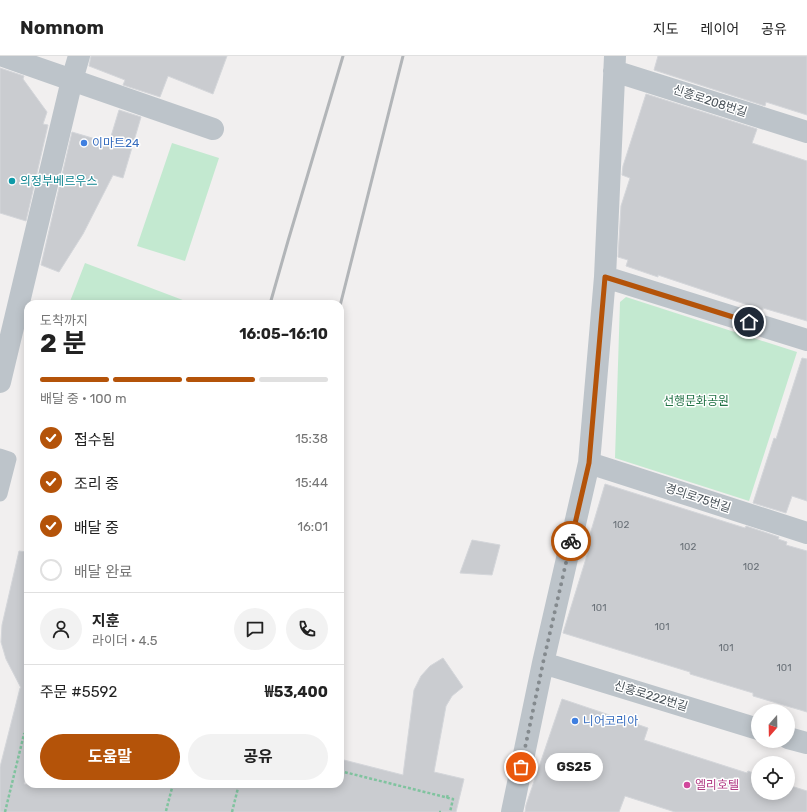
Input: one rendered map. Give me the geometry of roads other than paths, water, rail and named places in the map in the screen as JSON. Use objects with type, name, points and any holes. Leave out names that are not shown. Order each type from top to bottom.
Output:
[{"type":"street","points":[[3,56],[213,129]]},
{"type":"street","points":[[0,382],[79,56]]},
{"type":"street","points":[[512,812],[543,663],[589,463],[605,277],[614,63]]},
{"type":"street","name":"신흥로208번길","points":[[614,63],[807,132]]},
{"type":"street","points":[[605,277],[807,340]]},
{"type":"street","name":"경의로75번길","points":[[589,463],[807,533]]},
{"type":"street","name":"신흥로222번길","points":[[543,663],[751,726]]},
{"type":"street","points":[[795,740],[807,744]]},
{"type":"lane","points":[[0,456],[9,459],[0,494]]},
{"type":"railway","points":[[271,300],[343,56]]},
{"type":"railway","points":[[342,300],[403,56]]},
{"type":"place","name":"이마트24","points":[[84,143]]},
{"type":"place","name":"의정부베르우스","points":[[12,181]]},
{"type":"place","name":"니어코리아","points":[[575,721]]},
{"type":"place","name":"GS25","points":[[521,767]]},
{"type":"place","name":"엘리호텔","points":[[687,785]]},
{"type":"park label","name":"선행문화공원","points":[[696,401]]}]
